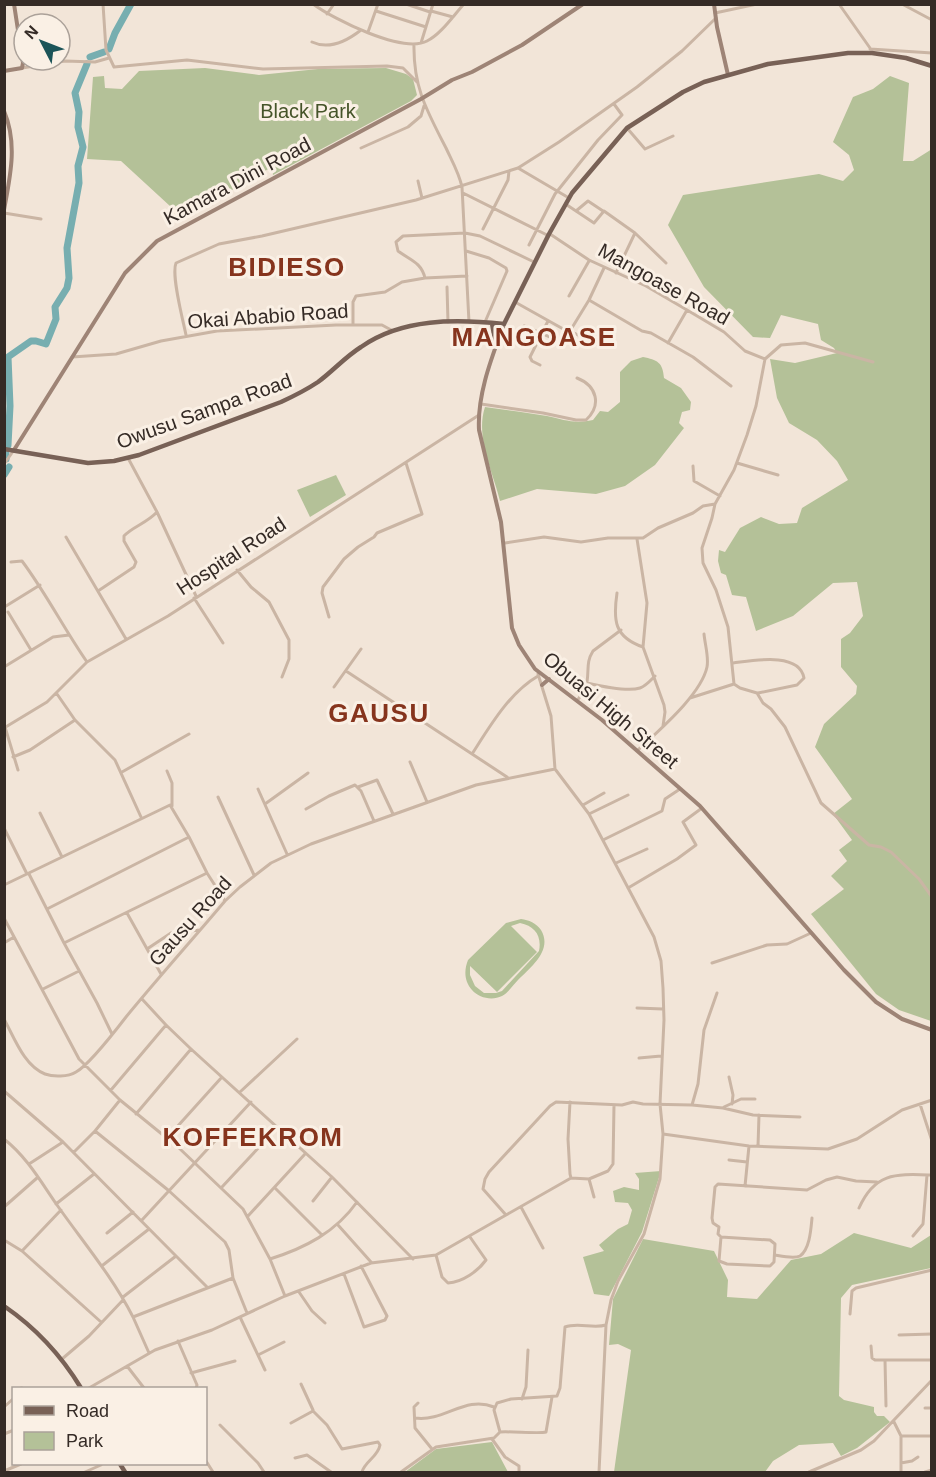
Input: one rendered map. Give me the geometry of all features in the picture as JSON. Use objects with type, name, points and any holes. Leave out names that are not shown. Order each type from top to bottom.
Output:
[{"type":"main road","name":"Obuasi High Street","points":[[504,324],[569,198],[627,128],[691,88],[728,75],[795,59],[848,53],[871,51],[932,66]]},
{"type":"main road","name":"Owusu Sampa Road","points":[[4,449],[88,463],[128,458],[281,402],[316,383],[363,345],[379,336],[428,323],[504,324]]},
{"type":"main road","points":[[492,323],[496,346]]},
{"type":"main road","points":[[4,1306],[22,1318],[62,1359],[80,1387]]},
{"type":"street","points":[[103,4],[106,50],[114,67],[187,60],[262,69],[395,66],[407,71],[417,82]]},
{"type":"street","points":[[313,4],[327,14],[362,30],[414,44],[431,39],[463,5]]},
{"type":"street","points":[[327,14],[334,4]]},
{"type":"street","points":[[368,32],[378,4]]},
{"type":"street","points":[[406,4],[453,17]]},
{"type":"street","points":[[421,43],[433,4]]},
{"type":"street","name":"Kamara Dini Road","points":[[14,450],[125,273],[160,238],[421,99],[452,80],[522,45],[583,4]]},
{"type":"street","points":[[714,4],[728,75]]},
{"type":"street","points":[[186,335],[174,268],[178,262],[219,244],[422,198],[518,168],[560,142],[660,70],[715,16],[757,4]]},
{"type":"street","points":[[839,4],[871,51],[932,53]]},
{"type":"street","points":[[902,4],[932,20]]},
{"type":"street","points":[[376,11],[426,27]]},
{"type":"street","points":[[312,42],[327,46],[362,30]]},
{"type":"street","points":[[414,44],[417,82],[421,99],[457,170],[462,186],[469,322]]},
{"type":"street","points":[[72,61],[95,62],[109,58]]},
{"type":"street","points":[[529,245],[557,191],[606,130],[622,115],[614,104]]},
{"type":"street","points":[[361,148],[408,127],[421,116],[425,106]]},
{"type":"street","points":[[4,111],[12,143],[13,158],[4,212],[41,219]]},
{"type":"street","points":[[627,128],[645,149],[673,136]]},
{"type":"street","points":[[518,168],[569,198]]},
{"type":"street","points":[[4,171],[10,172]]},
{"type":"street","points":[[483,229],[508,180],[509,171]]},
{"type":"street","points":[[418,181],[422,198]]},
{"type":"street","name":"Mangoase Road","points":[[463,193],[548,235],[604,268],[646,286],[724,333],[745,351],[765,359]]},
{"type":"street","points":[[576,211],[588,201],[635,233],[666,263]]},
{"type":"street","points":[[565,204],[594,223],[604,211]]},
{"type":"street","points":[[425,278],[417,262],[398,251],[396,242],[398,238],[465,233],[489,239],[534,262]]},
{"type":"street","points":[[616,273],[635,233]]},
{"type":"street","points":[[466,251],[489,258],[506,268],[507,271],[485,323]]},
{"type":"street","points":[[569,296],[589,260]]},
{"type":"street","points":[[570,330],[589,300],[604,268]]},
{"type":"street","points":[[353,325],[353,302],[356,296],[385,292],[402,282],[425,278],[467,276]]},
{"type":"street","points":[[447,287],[448,322]]},
{"type":"street","points":[[589,300],[642,332],[651,333],[693,357],[731,386]]},
{"type":"street","points":[[515,302],[602,348]]},
{"type":"street","points":[[668,343],[687,310]]},
{"type":"street","points":[[540,365],[532,361],[530,357],[548,321]]},
{"type":"street","name":"Obuasi High Street","points":[[504,324],[481,404],[480,438],[505,543],[512,628],[519,645],[535,669],[638,750],[702,808],[811,933],[876,1002],[902,1019],[932,1030]]},
{"type":"street","name":"Okai Ababio Road","points":[[72,357],[116,354],[186,335],[217,331],[353,325],[382,325],[394,331]]},
{"type":"street","points":[[524,326],[555,339]]},
{"type":"street","points":[[734,684],[725,615],[703,563],[702,548],[715,504],[736,463],[756,406],[765,359],[781,345],[805,343],[873,362]]},
{"type":"street","points":[[481,404],[586,420],[594,406],[594,391],[588,383],[577,378]]},
{"type":"street","name":"Hospital Road","points":[[5,727],[47,702],[87,662],[168,616],[479,415]]},
{"type":"street","points":[[4,464],[14,450]]},
{"type":"street","points":[[128,458],[157,512],[195,597],[223,643]]},
{"type":"street","points":[[329,617],[322,593],[323,587],[344,559],[377,533],[422,514],[406,463]]},
{"type":"street","points":[[736,463],[778,475]]},
{"type":"street","points":[[693,466],[694,481],[720,496]]},
{"type":"street","points":[[505,543],[544,537],[581,542],[608,538],[643,538],[658,528],[703,507],[715,504]]},
{"type":"street","points":[[98,591],[134,567],[136,562],[124,541],[124,536],[145,523],[157,512]]},
{"type":"street","points":[[66,537],[126,639]]},
{"type":"street","points":[[637,539],[647,603],[643,646],[655,676],[665,712],[663,726]]},
{"type":"street","points":[[11,562],[22,561],[40,585],[87,662]]},
{"type":"street","points":[[237,570],[251,587],[269,602],[289,640],[289,659],[282,677]]},
{"type":"street","points":[[6,606],[40,585]]},
{"type":"street","points":[[617,593],[614,615],[621,630],[631,643],[643,646]]},
{"type":"street","points":[[8,612],[31,650]]},
{"type":"street","points":[[577,700],[587,683],[588,661],[593,651],[621,630]]},
{"type":"street","points":[[638,750],[690,698],[707,667],[704,634]]},
{"type":"street","points":[[4,667],[53,637],[69,635]]},
{"type":"street","points":[[334,687],[361,649]]},
{"type":"street","points":[[733,663],[781,660],[796,666],[803,673],[804,678],[797,685],[757,693],[734,684]]},
{"type":"street","points":[[535,669],[551,716],[555,769],[589,814],[658,946],[661,961],[663,1009],[660,1104],[663,1134],[660,1179],[644,1234],[618,1281],[611,1300],[606,1325],[599,1473]]},
{"type":"street","points":[[346,671],[507,777]]},
{"type":"street","points":[[472,754],[508,702],[525,683],[538,676]]},
{"type":"street","points":[[587,683],[634,689],[642,688],[655,676]]},
{"type":"street","points":[[542,686],[549,680]]},
{"type":"street","points":[[690,698],[734,684]]},
{"type":"street","points":[[757,693],[785,727],[821,803],[869,845],[891,852],[919,879],[932,897]]},
{"type":"street","points":[[57,694],[75,720],[115,760],[141,818]]},
{"type":"street","points":[[13,757],[30,750],[75,720]]},
{"type":"street","points":[[5,727],[18,771]]},
{"type":"street","points":[[122,772],[189,734]]},
{"type":"street","points":[[410,762],[428,802]]},
{"type":"street","name":"Gausu Road","points":[[4,1019],[24,1056],[39,1071],[46,1075],[67,1075],[77,1071],[112,1035],[225,901],[254,875],[287,854],[476,785],[555,769]]},
{"type":"street","points":[[167,771],[172,783],[172,806],[207,873],[225,901]]},
{"type":"street","points":[[265,804],[308,773]]},
{"type":"street","points":[[306,809],[352,786],[358,787],[377,780],[393,814]]},
{"type":"street","points":[[358,787],[374,821]]},
{"type":"street","points":[[258,789],[287,854]]},
{"type":"street","points":[[603,840],[662,811],[665,799],[681,789]]},
{"type":"street","points":[[583,805],[604,793]]},
{"type":"street","points":[[589,814],[628,795]]},
{"type":"street","points":[[218,797],[254,875]]},
{"type":"street","points":[[4,885],[167,805],[172,806]]},
{"type":"street","points":[[628,888],[696,845],[683,822],[702,808]]},
{"type":"street","points":[[40,813],[62,857]]},
{"type":"street","points":[[4,828],[112,1035]]},
{"type":"street","points":[[47,909],[189,837]]},
{"type":"street","points":[[616,863],[647,849]]},
{"type":"street","points":[[64,943],[207,873]]},
{"type":"street","points":[[127,913],[161,975]]},
{"type":"street","points":[[4,918],[78,1057],[120,1100],[222,1187],[248,1216],[270,1259],[285,1296]]},
{"type":"street","points":[[147,949],[171,933],[200,930]]},
{"type":"street","points":[[712,963],[767,945],[787,944],[811,933]]},
{"type":"street","points":[[4,943],[14,937]]},
{"type":"street","points":[[43,989],[79,971]]},
{"type":"street","points":[[692,1105],[698,1084],[704,1030],[717,993]]},
{"type":"street","points":[[142,998],[191,1049],[357,1201],[413,1259]]},
{"type":"street","points":[[637,1008],[663,1009]]},
{"type":"street","points":[[111,1090],[166,1025]]},
{"type":"street","points":[[240,1092],[297,1039]]},
{"type":"street","points":[[136,1114],[191,1049]]},
{"type":"street","points":[[639,1058],[661,1056]]},
{"type":"street","points":[[167,1138],[222,1077]]},
{"type":"street","points":[[729,1077],[733,1095],[732,1104]]},
{"type":"street","points":[[4,1091],[74,1152],[207,1287]]},
{"type":"street","points":[[723,1108],[741,1099],[755,1099]]},
{"type":"street","points":[[74,1152],[95,1131],[120,1100]]},
{"type":"street","points":[[663,1134],[748,1146],[828,1149],[857,1139],[902,1110],[932,1100]]},
{"type":"street","points":[[141,1220],[250,1102]]},
{"type":"street","points":[[506,1215],[483,1189],[485,1179],[556,1102],[692,1105],[759,1115],[800,1117]]},
{"type":"street","points":[[570,1102],[568,1139],[572,1178]]},
{"type":"street","points":[[920,1104],[932,1141]]},
{"type":"street","points":[[92,1387],[149,1353],[361,1266],[436,1255],[572,1178],[589,1179],[608,1172],[611,1168],[614,1105]]},
{"type":"street","points":[[758,1146],[759,1115]]},
{"type":"street","points":[[222,1187],[277,1128]]},
{"type":"street","points":[[95,1131],[168,1190],[226,1243],[233,1278],[247,1313]]},
{"type":"street","points":[[4,1139],[29,1164],[102,1265],[123,1298],[149,1353]]},
{"type":"street","points":[[29,1164],[63,1142]]},
{"type":"street","points":[[745,1186],[748,1146]]},
{"type":"street","points":[[248,1216],[305,1154]]},
{"type":"street","points":[[729,1160],[747,1162]]},
{"type":"street","points":[[56,1204],[94,1173]]},
{"type":"street","points":[[721,1237],[770,1240],[775,1244],[774,1262],[770,1266],[721,1262],[719,1227],[712,1221],[715,1187],[722,1183],[807,1190],[837,1177],[877,1182],[897,1176],[929,1175],[923,1224],[913,1236]]},
{"type":"street","points":[[313,1201],[332,1177]]},
{"type":"street","points":[[5,1205],[37,1178]]},
{"type":"street","points":[[589,1179],[594,1197]]},
{"type":"street","points":[[859,1208],[869,1190],[877,1182]]},
{"type":"street","points":[[275,1188],[322,1235]]},
{"type":"street","points":[[270,1259],[297,1250],[338,1226],[357,1201]]},
{"type":"street","points":[[521,1207],[543,1248]]},
{"type":"street","points":[[22,1251],[61,1210]]},
{"type":"street","points":[[107,1233],[133,1212]]},
{"type":"street","points":[[775,1255],[797,1257],[801,1255],[810,1236],[812,1218]]},
{"type":"street","points":[[338,1226],[371,1263]]},
{"type":"street","points":[[102,1265],[149,1229]]},
{"type":"street","points":[[436,1255],[442,1277],[448,1284],[471,1275],[486,1260],[470,1237]]},
{"type":"street","points":[[4,1240],[22,1251],[101,1322]]},
{"type":"street","points":[[62,1359],[89,1336],[123,1298],[176,1256]]},
{"type":"street","points":[[344,1273],[363,1326],[367,1327],[385,1320],[387,1316],[361,1266]]},
{"type":"street","points":[[850,1314],[852,1291],[856,1288],[932,1270]]},
{"type":"street","points":[[133,1317],[233,1278]]},
{"type":"street","points":[[299,1292],[312,1311],[325,1323]]},
{"type":"street","points":[[240,1317],[265,1370]]},
{"type":"street","points":[[415,1418],[447,1413],[474,1403],[494,1407],[504,1401],[557,1396],[566,1326],[600,1327],[606,1325]]},
{"type":"street","points":[[899,1335],[932,1334]]},
{"type":"street","points":[[178,1341],[196,1387]]},
{"type":"street","points":[[258,1355],[284,1342]]},
{"type":"street","points":[[871,1346],[872,1359],[932,1360]]},
{"type":"street","points":[[522,1399],[526,1387],[528,1350]]},
{"type":"street","points":[[885,1360],[886,1406]]},
{"type":"street","points":[[191,1373],[235,1361]]},
{"type":"street","points":[[127,1366],[143,1387]]},
{"type":"street","points":[[810,1472],[861,1450],[874,1441],[932,1380]]},
{"type":"street","points":[[301,1384],[313,1411],[327,1425],[342,1450],[374,1441],[379,1442],[380,1447],[377,1454],[365,1465],[362,1473]]},
{"type":"street","points":[[401,1473],[432,1449],[438,1447],[492,1439],[500,1432],[524,1431],[539,1434],[546,1432],[552,1398]]},
{"type":"street","points":[[418,1404],[414,1407],[416,1430],[432,1449]]},
{"type":"street","points":[[494,1407],[500,1432]]},
{"type":"street","points":[[925,1408],[932,1408]]},
{"type":"street","points":[[291,1423],[313,1411]]},
{"type":"street","points":[[894,1421],[901,1436],[901,1473]]},
{"type":"street","points":[[220,1425],[258,1463],[264,1473]]},
{"type":"street","points":[[901,1436],[932,1436]]},
{"type":"street","points":[[492,1439],[505,1457],[518,1465],[519,1473]]},
{"type":"street","points":[[295,1458],[307,1455],[331,1473]]},
{"type":"street","points":[[901,1463],[918,1457]]},
{"type":"street","points":[[4,1471],[19,1465]]},
{"type":"street","points":[[86,1473],[101,1465],[104,1473]]},
{"type":"street","points":[[925,1473],[932,1470]]},
{"type":"green space","name":"Black Park","points":[[205,68],[259,75],[318,69],[386,68],[406,74],[413,79],[417,95],[411,101],[273,175],[272,167],[183,218],[121,161],[87,159],[93,77],[104,76],[105,88],[122,89],[139,71]]},
{"type":"green space","points":[[890,76],[909,83],[903,161],[913,161],[932,149],[931,1021],[899,1010],[876,994],[811,914],[844,889],[831,876],[847,861],[839,850],[852,840],[833,814],[852,799],[815,747],[824,724],[856,694],[857,686],[841,667],[841,639],[850,633],[863,616],[857,582],[833,583],[793,616],[756,631],[746,597],[732,595],[726,575],[721,573],[718,561],[719,550],[725,552],[740,528],[761,517],[779,524],[797,523],[802,508],[848,480],[837,461],[817,440],[789,423],[777,398],[770,359],[795,363],[837,353],[834,348],[821,340],[818,324],[781,315],[770,338],[753,337],[704,287],[668,225],[683,195],[819,174],[843,181],[854,170],[849,155],[833,142],[853,97],[873,89]]},
{"type":"green space","points":[[643,357],[652,359],[661,365],[664,378],[681,388],[691,402],[690,410],[682,412],[679,423],[684,428],[655,465],[625,486],[596,494],[537,489],[500,501],[486,454],[482,430],[485,407],[570,421],[593,420],[600,411],[608,412],[620,402],[620,372],[631,361]]},
{"type":"green space","points":[[336,475],[346,495],[310,517],[297,490]]},
{"type":"green space","points":[[521,919],[537,925],[544,937],[542,951],[534,964],[504,995],[498,998],[482,997],[475,993],[467,983],[465,972],[468,960],[506,923]],"holes":[[[520,923],[530,927],[536,933],[540,946],[539,951],[502,991],[496,993],[484,993],[475,986],[470,975],[470,966],[497,992],[537,952],[511,926]]]},
{"type":"green space","points":[[661,1171],[642,1232],[609,1296],[594,1294],[583,1257],[604,1251],[599,1245],[618,1229],[628,1224],[632,1210],[628,1203],[615,1202],[613,1191],[624,1187],[639,1190],[639,1179],[635,1173]]},
{"type":"green space","points":[[854,1233],[911,1248],[931,1235],[931,1268],[852,1285],[841,1298],[839,1396],[844,1400],[874,1407],[877,1416],[884,1416],[890,1422],[857,1448],[841,1456],[833,1443],[799,1445],[773,1461],[765,1472],[614,1472],[631,1350],[618,1344],[609,1345],[613,1299],[643,1239],[714,1251],[728,1280],[727,1297],[757,1299],[791,1260],[821,1254]]},
{"type":"green space","points":[[492,1442],[508,1472],[405,1472],[436,1449]]},
{"type":"waterway","points":[[109,49],[131,4]]},
{"type":"waterway","points":[[90,57],[104,52]]},
{"type":"waterway","points":[[8,445],[10,406],[8,357],[31,341],[46,344],[56,319],[55,307],[67,288],[69,278],[67,248],[79,183],[78,166],[83,147],[78,127],[79,112],[75,93],[87,64]]},
{"type":"waterway","points":[[6,454],[6,459]]},
{"type":"waterway","points":[[4,475],[9,467]]},
{"type":"district","name":"BIDIESO","points":[[287,267]]},
{"type":"district","name":"MANGOASE","points":[[534,337]]},
{"type":"district","name":"GAUSU","points":[[379,713]]},
{"type":"district","name":"KOFFEKROM","points":[[253,1137]]}]
